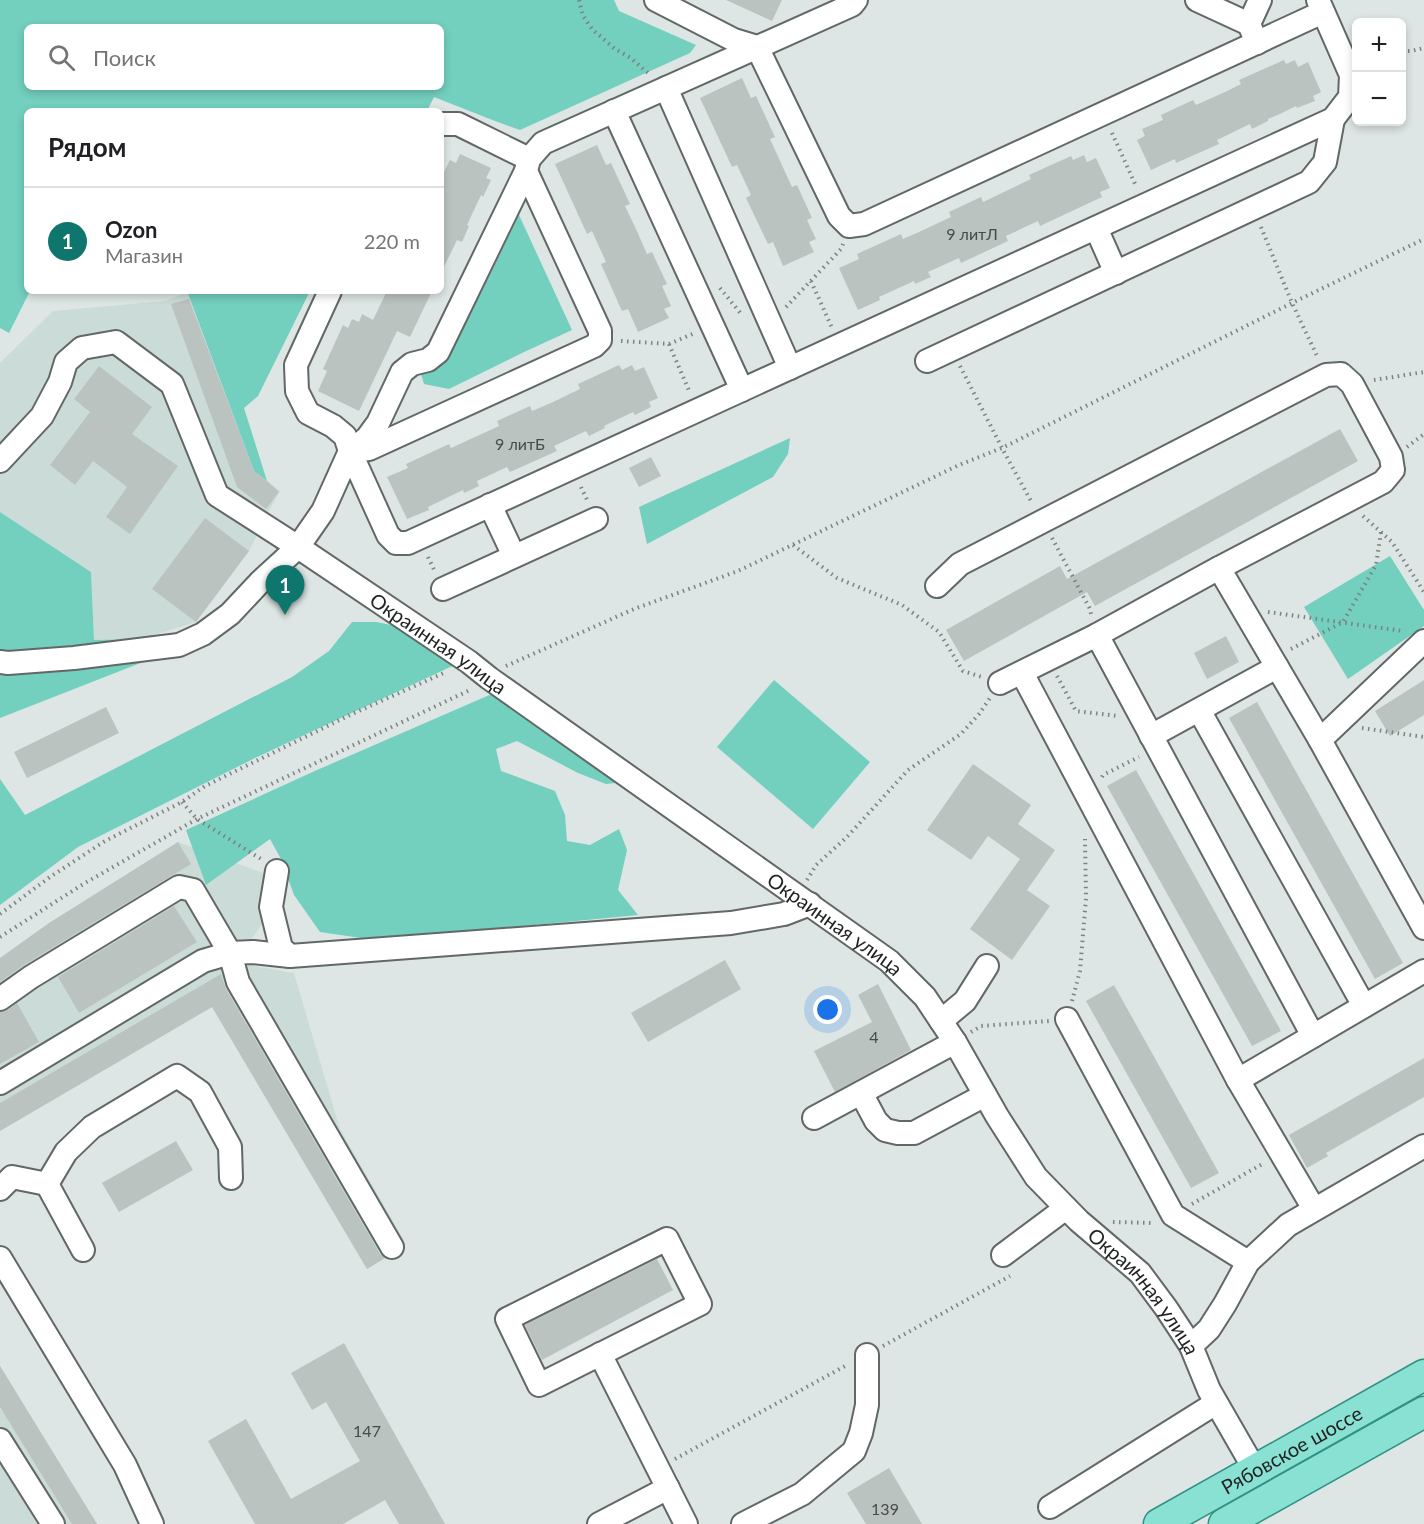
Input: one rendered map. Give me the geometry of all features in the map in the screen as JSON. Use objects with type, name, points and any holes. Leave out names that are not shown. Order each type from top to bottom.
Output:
[{"type":"main road","name":"Рябовское шоссе","points":[[1159,1524],[1424,1375]]},
{"type":"main road","name":"Рябовское шоссе","points":[[1224,1524],[1424,1412]]},
{"type":"street","points":[[656,0],[734,40],[757,47],[839,216],[849,226],[864,224],[1103,114],[1253,34],[1321,6],[1352,75],[1350,97],[1333,119],[1325,162],[1309,182],[927,361]]},
{"type":"street","points":[[0,662],[75,658],[179,645],[203,634],[230,614],[261,580],[298,547],[323,511],[350,451],[367,438],[378,423],[402,372],[412,364],[428,360],[438,352],[528,165],[543,143],[852,4],[856,0]]},
{"type":"street","points":[[1197,0],[1253,34]]},
{"type":"street","points":[[1253,34],[1260,0]]},
{"type":"street","points":[[666,88],[790,368]]},
{"type":"street","points":[[614,111],[742,390]]},
{"type":"street","points":[[329,294],[296,365],[297,391],[308,413],[333,426],[345,436],[388,535],[396,543],[408,543],[1333,119]]},
{"type":"street","points":[[350,451],[369,449],[594,346],[600,340],[600,331],[528,165],[458,123],[444,124]]},
{"type":"street","points":[[1096,228],[1116,273]]},
{"type":"street","name":"Окраинная улица","points":[[0,461],[42,416],[60,382],[66,362],[81,348],[116,342],[172,384],[217,495],[263,523],[469,662],[889,962],[925,997],[955,1042],[997,1116],[1036,1177],[1072,1214],[1140,1273],[1166,1308],[1191,1346],[1216,1403],[1255,1470]]},
{"type":"street","points":[[937,586],[960,564],[1326,375],[1341,374],[1352,384],[1391,457],[1393,470],[1383,482],[1097,635],[1000,683]]},
{"type":"street","points":[[490,505],[514,556]]},
{"type":"street","points":[[443,589],[596,519]]},
{"type":"street","points":[[1219,568],[1320,741],[1424,928]]},
{"type":"street","points":[[1097,635],[1314,1036]]},
{"type":"street","points":[[1320,741],[1422,644]]},
{"type":"street","points":[[1150,734],[1199,710],[1275,663]]},
{"type":"street","points":[[1022,673],[1238,1080],[1314,1209]]},
{"type":"street","points":[[1199,710],[1364,1006]]},
{"type":"street","points":[[277,871],[271,907],[281,948],[290,956]]},
{"type":"street","points":[[0,999],[31,977],[179,887],[194,890],[230,953],[238,982],[392,1247]]},
{"type":"street","points":[[0,1083],[203,961],[230,953],[253,952],[290,956],[731,923],[784,914],[804,900]]},
{"type":"street","points":[[941,1022],[965,1001],[987,966]]},
{"type":"street","points":[[1238,1080],[1424,971]]},
{"type":"street","points":[[1067,1019],[1173,1215],[1248,1262]]},
{"type":"street","points":[[814,1118],[955,1042]]},
{"type":"street","points":[[46,1184],[66,1152],[92,1128],[177,1077],[200,1092],[230,1147],[231,1178]]},
{"type":"street","points":[[861,1093],[876,1121],[885,1130],[898,1133],[914,1133],[985,1095]]},
{"type":"street","points":[[1191,1346],[1209,1329],[1248,1262],[1288,1225],[1424,1146]]},
{"type":"street","points":[[0,1189],[12,1177],[46,1184],[83,1250]]},
{"type":"street","points":[[1009,1263],[1072,1214]]},
{"type":"street","points":[[667,1239],[700,1304],[600,1354],[539,1384],[507,1319],[667,1239]]},
{"type":"street","points":[[0,1258],[125,1465],[152,1524]]},
{"type":"street","points":[[600,1354],[686,1524]]},
{"type":"street","points":[[743,1524],[802,1494],[855,1451],[867,1405],[867,1355]]},
{"type":"street","points":[[1050,1507],[1098,1470],[1216,1403]]},
{"type":"street","points":[[0,1440],[53,1524]]},
{"type":"street","points":[[599,1524],[663,1478]]},
{"type":"path","points":[[579,0],[583,16],[592,29],[666,88]]},
{"type":"path","points":[[1406,51],[1424,48]]},
{"type":"path","points":[[1103,114],[1145,205]]},
{"type":"path","points":[[1253,208],[1292,303],[1326,375]]},
{"type":"path","points":[[770,324],[841,249],[849,226]]},
{"type":"path","points":[[0,938],[85,883],[197,819],[482,685],[502,667],[634,609],[738,571],[959,465],[1002,448],[1424,239]]},
{"type":"path","points":[[811,280],[840,345]]},
{"type":"path","points":[[720,288],[742,315]]},
{"type":"path","points":[[600,340],[669,344],[712,325]]},
{"type":"path","points":[[669,344],[698,410]]},
{"type":"path","points":[[952,349],[1002,448],[1090,609],[1097,635]]},
{"type":"path","points":[[1352,384],[1424,372]]},
{"type":"path","points":[[572,467],[596,519]]},
{"type":"path","points":[[1347,501],[1392,542],[1424,592]]},
{"type":"path","points":[[1275,663],[1343,622],[1376,565],[1380,532]]},
{"type":"path","points":[[420,537],[443,589]]},
{"type":"path","points":[[793,545],[837,578],[902,605],[939,632],[963,671],[1000,683],[979,714],[961,734],[908,770],[846,838],[816,865],[804,900]]},
{"type":"path","points":[[1242,608],[1402,631],[1422,644]]},
{"type":"path","points":[[1047,660],[1076,711],[1150,734]]},
{"type":"path","points":[[0,914],[50,877],[105,842],[182,802],[205,786],[350,715],[469,662]]},
{"type":"path","points":[[1338,724],[1424,737]]},
{"type":"path","points":[[955,1042],[981,1026],[1067,1019],[1080,971],[1086,898],[1085,820],[1103,775],[1150,734]]},
{"type":"path","points":[[182,802],[197,819],[277,871]]},
{"type":"path","points":[[1072,1214],[1156,1223],[1280,1154]]},
{"type":"path","points":[[663,1478],[867,1355],[1006,1279],[1009,1263]]},
{"type":"shaded area","points":[[188,294],[254,471],[280,491],[249,551],[196,622],[141,639],[94,640],[91,572],[0,512],[0,363],[53,311],[165,301]]},
{"type":"shaded area","points":[[178,842],[271,876],[268,916],[252,938],[254,966],[294,973],[340,1129],[406,1244],[367,1269],[212,1007],[0,1131],[0,958]]},
{"type":"shaded area","points":[[0,1366],[97,1524],[0,1524]]},
{"type":"green space","points":[[0,0],[614,0],[619,11],[696,45],[690,53],[520,130],[434,97],[428,108],[24,108],[24,294],[28,294],[9,333],[0,328]]},
{"type":"green space","points":[[519,215],[572,330],[449,389],[424,384],[420,371],[474,290],[480,295]]},
{"type":"green space","points":[[188,294],[309,294],[258,396],[244,408],[267,481],[254,471]]},
{"type":"green space","points":[[790,438],[788,454],[773,477],[647,544],[639,507]]},
{"type":"green space","points":[[0,512],[91,572],[94,640],[141,639],[166,653],[0,718]]},
{"type":"green space","points":[[1390,556],[1424,610],[1424,626],[1348,679],[1304,607]]},
{"type":"green space","points":[[352,622],[376,622],[396,626],[461,662],[255,758],[78,847],[0,905],[0,779],[25,815],[292,677],[329,651]]},
{"type":"green space","points":[[774,680],[870,762],[813,829],[717,747]]},
{"type":"green space","points":[[494,693],[625,782],[606,784],[578,773],[517,741],[496,749],[501,771],[555,791],[565,815],[567,841],[590,845],[619,829],[627,850],[618,890],[638,915],[470,931],[361,938],[320,932],[294,895],[281,859],[270,839],[206,885],[186,830]]},
{"type":"building","points":[[726,0],[782,0],[772,21]]},
{"type":"building","points":[[1284,60],[1286,64],[1295,60],[1298,67],[1308,62],[1321,92],[1313,96],[1315,101],[1297,108],[1296,106],[1252,129],[1250,124],[1217,140],[1219,144],[1176,163],[1175,159],[1151,170],[1137,140],[1145,136],[1142,129],[1163,120],[1161,115],[1193,100],[1196,105],[1241,84],[1239,80]]},
{"type":"building","points":[[742,78],[751,98],[756,96],[775,137],[770,139],[792,187],[797,185],[812,218],[807,220],[816,239],[809,242],[814,252],[783,266],[773,242],[768,244],[746,198],[751,195],[737,165],[732,167],[700,98]]},
{"type":"building","points":[[597,145],[606,165],[611,163],[630,204],[625,206],[647,254],[652,252],[667,284],[662,286],[671,306],[664,309],[669,318],[638,332],[628,309],[622,311],[601,264],[606,262],[592,231],[587,234],[555,164]]},
{"type":"building","points":[[460,154],[491,168],[486,178],[491,180],[483,197],[481,195],[462,242],[457,240],[444,267],[444,172],[450,160],[456,163]]},
{"type":"building","points":[[1084,155],[1087,162],[1096,158],[1110,188],[1100,192],[1102,197],[1040,226],[1038,221],[1006,236],[1008,241],[961,263],[959,258],[928,272],[931,277],[915,284],[914,281],[879,297],[880,300],[858,310],[839,268],[859,259],[857,254],[901,234],[903,239],[951,217],[949,212],[981,197],[983,202],[1031,179],[1029,175],[1071,156],[1073,160]]},
{"type":"building","points":[[386,294],[431,294],[410,337],[397,331],[359,411],[318,391],[327,371],[323,369],[343,325],[348,328],[352,319],[359,322],[362,314],[373,320]]},
{"type":"building","points":[[189,299],[254,471],[279,492],[266,509],[237,487],[171,304]]},
{"type":"building","points":[[619,365],[622,370],[632,365],[635,371],[644,367],[658,398],[649,402],[651,407],[635,415],[633,412],[589,436],[586,431],[554,446],[557,451],[510,472],[507,467],[477,481],[479,486],[464,493],[463,490],[428,507],[429,510],[407,519],[387,477],[408,468],[406,464],[449,444],[451,448],[499,426],[497,421],[530,406],[532,411],[580,389],[578,384]]},
{"type":"building","points":[[99,366],[152,407],[132,434],[178,466],[130,534],[106,517],[127,487],[93,461],[75,485],[50,465],[90,412],[74,399]]},
{"type":"building","points":[[1340,429],[1358,461],[1095,606],[1087,592],[964,661],[946,630],[1060,566],[1067,579]]},
{"type":"building","points":[[651,457],[661,476],[639,487],[629,468]]},
{"type":"building","points":[[205,518],[249,551],[196,622],[152,589]]},
{"type":"building","points":[[1226,636],[1239,662],[1207,679],[1194,653]]},
{"type":"building","points":[[1424,680],[1424,715],[1390,736],[1375,711]]},
{"type":"building","points":[[1257,702],[1403,963],[1375,979],[1229,718]]},
{"type":"building","points":[[106,707],[119,733],[27,778],[14,752]]},
{"type":"building","points":[[973,764],[1031,805],[1018,824],[1055,850],[1027,890],[1050,906],[1012,960],[970,929],[1020,859],[988,836],[971,860],[927,830]]},
{"type":"building","points":[[1136,770],[1281,1031],[1252,1046],[1107,786]]},
{"type":"building","points":[[178,842],[191,864],[24,965],[0,982],[0,958],[49,923]]},
{"type":"building","points":[[174,906],[197,942],[79,1013],[58,977]]},
{"type":"building","points":[[725,960],[741,989],[648,1042],[631,1013]]},
{"type":"building","points":[[221,974],[226,989],[380,1254],[385,1258],[367,1269],[212,1007],[0,1131],[0,1103]]},
{"type":"building","points":[[878,984],[911,1050],[835,1092],[814,1051],[872,1022],[858,995]]},
{"type":"building","points":[[1114,985],[1219,1173],[1191,1188],[1086,1001]]},
{"type":"building","points":[[17,1003],[39,1042],[0,1064],[0,1012],[8,1010]]},
{"type":"building","points":[[1424,1058],[1424,1097],[1326,1153],[1328,1156],[1307,1168],[1289,1135]]},
{"type":"building","points":[[176,1141],[193,1170],[119,1212],[102,1183]]},
{"type":"building","points":[[657,1259],[673,1290],[542,1360],[525,1325]]},
{"type":"building","points":[[344,1343],[445,1524],[399,1524],[385,1500],[343,1524],[255,1524],[208,1441],[246,1419],[291,1499],[360,1461],[326,1402],[312,1410],[291,1373]]},
{"type":"building","points":[[0,1366],[97,1524],[72,1524],[0,1407]]},
{"type":"building","points":[[889,1468],[922,1524],[866,1524],[847,1493]]},
{"type":"place","name":"Ozon","points":[[285,615]]}]
